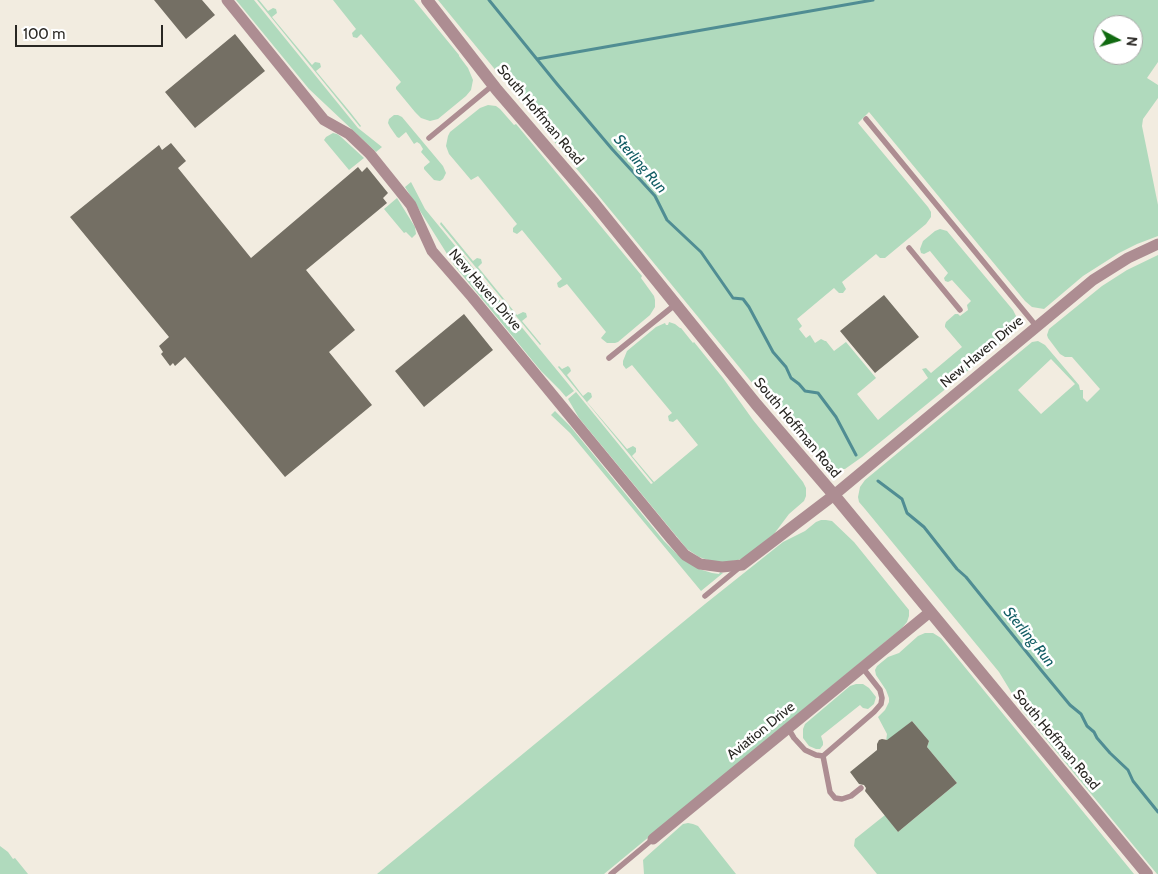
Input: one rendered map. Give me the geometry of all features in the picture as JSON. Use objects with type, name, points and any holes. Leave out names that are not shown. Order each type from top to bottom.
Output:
[{"type":"street","name":"New Haven Drive","points":[[227,0],[324,120],[349,134],[370,154],[411,205],[432,251],[679,548],[700,564],[722,567],[742,565],[834,494],[1093,280],[1128,258],[1158,244]]},
{"type":"street","name":"South Hoffman Road","points":[[426,0],[493,85],[594,203],[756,404],[834,494],[1147,874]]},
{"type":"street","name":"Aviation Drive","points":[[653,839],[930,612]]},
{"type":"lane","points":[[429,138],[493,85]]},
{"type":"lane","points":[[866,119],[1037,326]]},
{"type":"lane","points":[[909,248],[960,310]]},
{"type":"lane","points":[[609,358],[676,304]]},
{"type":"lane","points":[[705,596],[742,565]]},
{"type":"lane","points":[[788,728],[805,750],[823,756],[881,704],[880,690],[862,667]]},
{"type":"lane","points":[[823,756],[830,792],[835,798],[842,799],[850,796],[861,788]]},
{"type":"lane","name":"Aviation Drive","points":[[611,874],[653,839]]},
{"type":"green space","points":[[236,0],[254,0],[358,128],[382,147],[376,152],[309,89]]},
{"type":"green space","points":[[257,0],[268,11],[273,8],[276,9],[277,13],[272,17],[312,65],[315,62],[320,63],[321,67],[316,71],[360,127]]},
{"type":"green space","points":[[333,0],[414,0],[468,68],[473,80],[471,90],[438,119],[430,121],[421,118],[396,89],[401,82],[361,34],[357,38],[353,37],[352,33],[356,29]]},
{"type":"green space","points":[[438,0],[1158,0],[1158,62],[1147,78],[1158,85],[1158,98],[1143,119],[1142,126],[1158,205],[1158,236],[1119,253],[1083,276],[1044,309],[1032,307],[1025,301],[869,112],[858,123],[928,207],[931,217],[926,224],[885,258],[880,258],[876,254],[842,282],[846,289],[843,293],[839,293],[834,288],[797,319],[802,326],[799,329],[806,338],[810,335],[815,343],[821,339],[826,341],[834,351],[846,342],[876,378],[857,394],[878,420],[928,378],[922,369],[926,368],[931,373],[962,347],[945,325],[955,314],[960,316],[968,310],[967,305],[971,301],[952,280],[945,281],[944,278],[948,273],[930,251],[924,254],[921,253],[920,249],[923,241],[940,229],[947,231],[1013,310],[1018,320],[1016,331],[1013,334],[862,457],[845,469],[835,469],[826,464],[758,390]]},
{"type":"green space","points":[[488,105],[496,106],[514,125],[516,124],[642,276],[641,278],[654,296],[655,307],[650,315],[618,342],[607,343],[601,338],[606,332],[567,284],[560,288],[558,287],[557,283],[562,279],[522,230],[517,234],[513,232],[513,228],[517,224],[478,176],[471,180],[449,154],[446,146],[450,132],[480,108]]},
{"type":"green space","points":[[394,115],[402,117],[443,166],[446,173],[443,179],[440,181],[434,180],[424,169],[430,162],[421,152],[423,149],[420,144],[417,142],[414,144],[406,132],[399,138],[397,137],[388,123],[389,119]]},
{"type":"green space","points":[[333,133],[340,136],[364,158],[349,170],[324,140]]},
{"type":"green space","points":[[411,182],[425,209],[574,391],[566,397],[541,371],[454,265],[405,187]]},
{"type":"green space","points":[[397,198],[415,227],[416,234],[412,238],[406,232],[404,233],[384,209]]},
{"type":"green space","points":[[441,222],[473,261],[477,258],[481,259],[482,263],[478,267],[517,315],[523,312],[526,313],[527,317],[522,321],[540,345],[440,224]]},
{"type":"green space","points":[[1158,255],[1158,874],[1022,710],[999,672],[859,502],[858,497],[860,487],[865,480],[1032,342],[1038,341],[1045,345],[1079,385],[1080,390],[1083,390],[1083,398],[1087,402],[1100,389],[1072,357],[1065,357],[1060,354],[1047,335],[1049,329],[1102,286],[1127,270]],"holes":[[[1051,359],[1075,384],[1041,414],[1018,390]]]},
{"type":"green space","points":[[669,322],[681,328],[694,342],[806,488],[804,501],[789,514],[774,534],[744,558],[738,560],[721,563],[699,557],[687,549],[579,418],[568,399],[576,392],[651,484],[653,483],[558,367],[562,369],[568,366],[570,368],[571,371],[567,375],[583,396],[588,392],[591,393],[592,397],[587,402],[627,449],[633,446],[636,448],[636,452],[632,456],[654,482],[698,445],[677,419],[673,422],[669,421],[668,416],[672,413],[632,365],[626,369],[623,361],[627,351],[656,327],[665,323],[668,325]]},
{"type":"green space","points":[[555,411],[570,426],[664,541],[677,554],[699,569],[712,573],[723,573],[701,591],[570,433],[551,415]]},
{"type":"green space","points":[[821,520],[832,521],[854,542],[909,610],[907,622],[604,874],[377,874],[705,604],[783,542],[805,531]]},
{"type":"green space","points":[[925,633],[933,633],[941,638],[1134,874],[877,874],[854,846],[855,839],[885,815],[898,832],[957,783],[927,747],[929,741],[912,721],[886,742],[887,734],[878,717],[885,710],[889,698],[876,675],[875,670],[877,666],[888,657],[899,653],[918,636]]},
{"type":"green space","points":[[863,684],[869,688],[876,697],[874,704],[868,709],[860,705],[821,736],[823,745],[820,749],[809,746],[803,738],[805,724],[850,686]]},
{"type":"green space","points":[[688,823],[698,826],[736,874],[644,874],[643,860],[683,824]]},
{"type":"green space","points":[[0,846],[13,859],[15,858],[28,874],[0,874]]},
{"type":"building","points":[[154,0],[202,0],[215,15],[186,39]]},
{"type":"building","points":[[235,34],[265,71],[195,128],[165,92]]},
{"type":"building","points":[[171,143],[186,161],[178,168],[251,258],[358,167],[362,172],[367,167],[388,193],[383,198],[387,203],[306,270],[355,330],[329,352],[372,405],[285,477],[185,357],[175,366],[173,363],[170,366],[161,354],[163,352],[159,346],[169,337],[70,217],[159,145],[162,150]]},
{"type":"building","points":[[884,295],[919,337],[875,373],[840,331]]},
{"type":"building","points":[[464,314],[493,350],[424,407],[395,371]]},
{"type":"building","points":[[912,721],[929,741],[927,747],[957,783],[898,832],[865,791],[864,785],[859,784],[850,772],[877,750],[879,740],[887,740]]},
{"type":"waterway","name":"Sterling Run","points":[[489,0],[612,149],[655,196],[667,220],[701,252],[733,298],[743,299],[773,352],[786,367],[791,378],[805,391],[818,393],[836,417],[856,455]]},
{"type":"waterway","points":[[537,59],[873,0]]},
{"type":"waterway","name":"Sterling Run","points":[[878,481],[902,499],[907,513],[924,527],[957,569],[966,577],[1070,705],[1081,714],[1087,726],[1094,732],[1097,738],[1128,770],[1133,781],[1158,812]]}]
